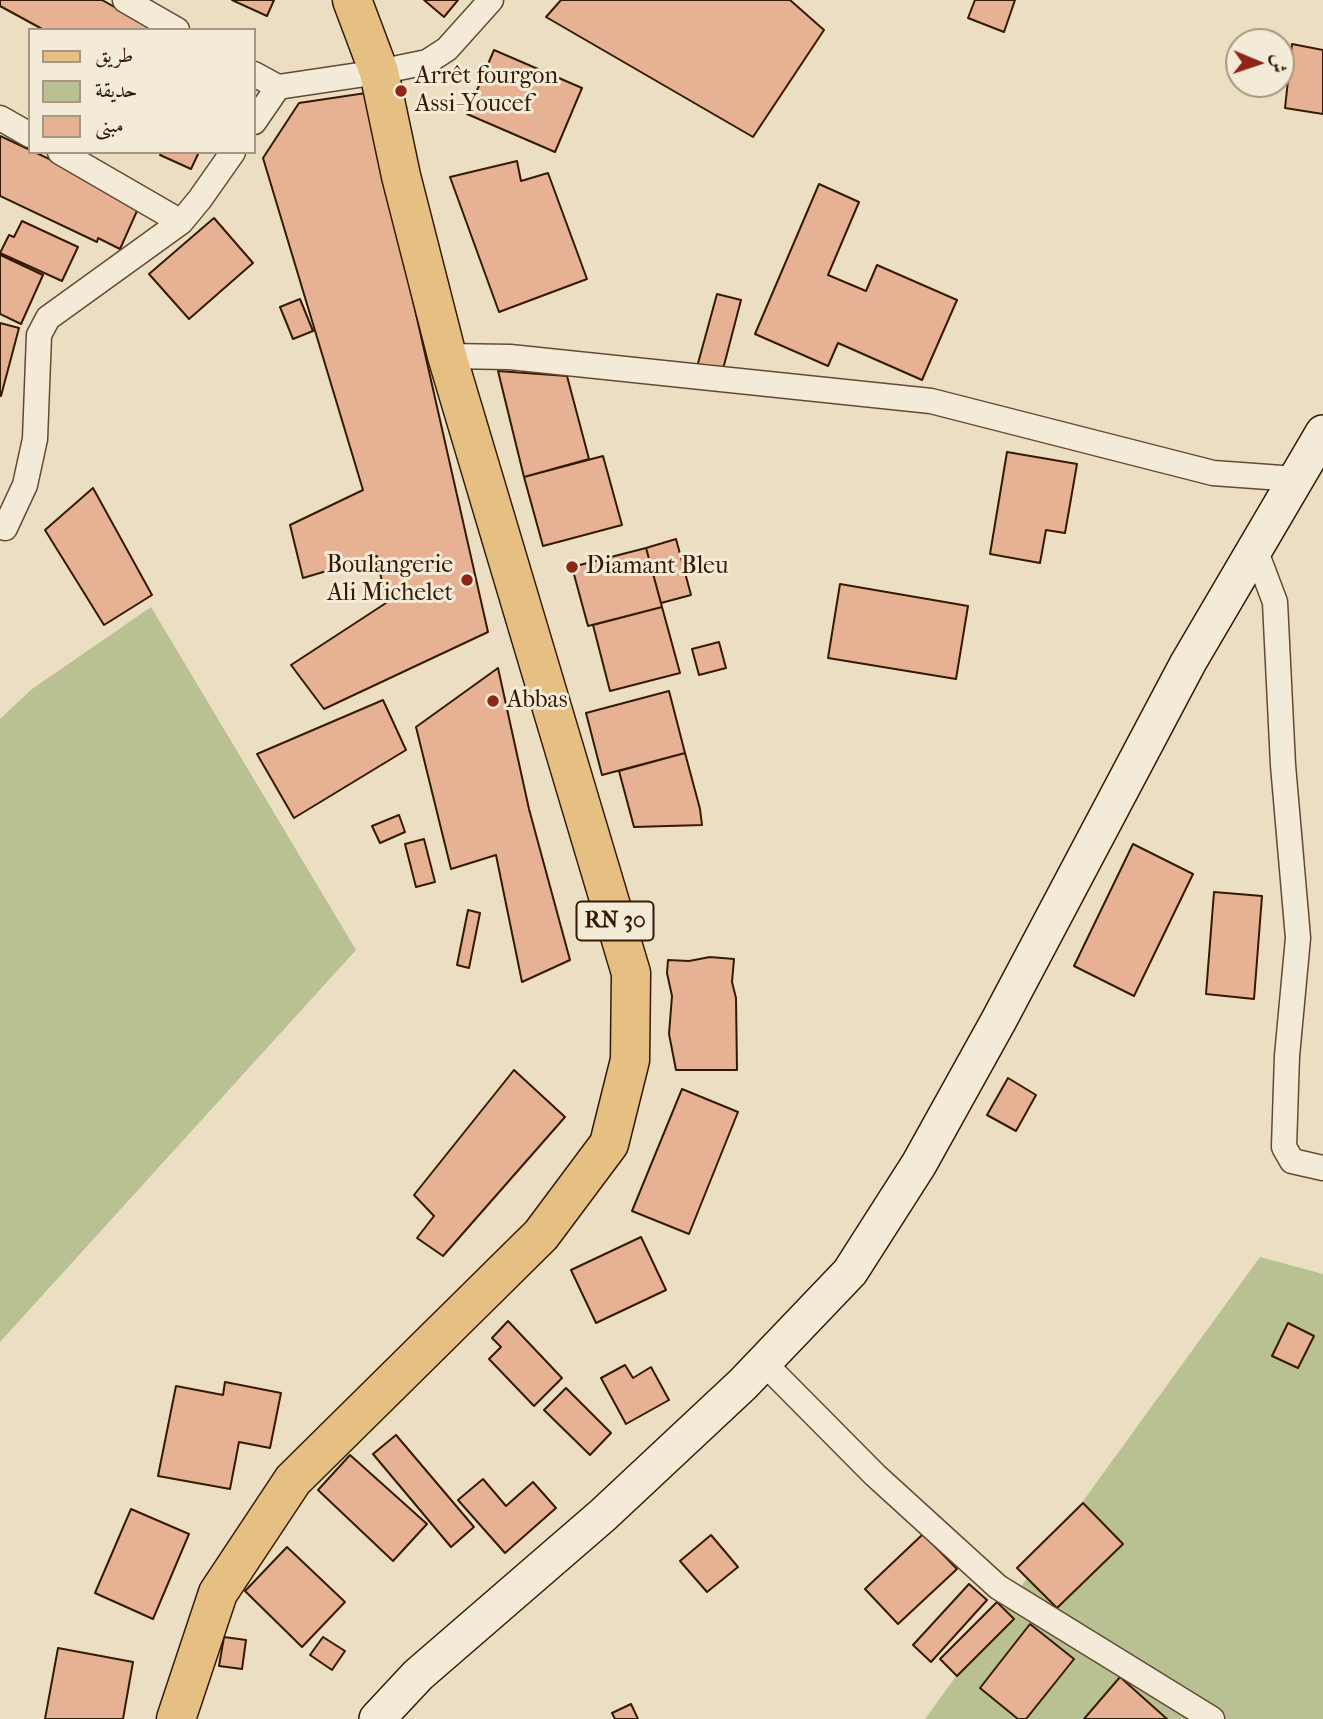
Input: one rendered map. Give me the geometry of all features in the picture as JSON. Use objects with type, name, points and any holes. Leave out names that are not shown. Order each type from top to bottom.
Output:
[{"type":"main road","name":"RN 30","points":[[176,1719],[218,1593],[293,1480],[541,1235],[609,1144],[630,1060],[631,973],[447,356],[401,176],[379,72],[352,0]]},
{"type":"main road","points":[[377,1719],[418,1675],[603,1515],[763,1362],[850,1272],[919,1164],[999,1020],[1188,663],[1323,433]]},
{"type":"street","points":[[125,0],[174,28]]},
{"type":"street","points":[[256,75],[278,88],[427,62],[447,49],[491,0]]},
{"type":"street","points":[[256,119],[278,88]]},
{"type":"street","points":[[0,118],[28,134]]},
{"type":"street","points":[[63,154],[181,222]]},
{"type":"street","points":[[2,531],[25,485],[35,439],[39,335],[48,318],[181,222],[200,200],[232,154]]},
{"type":"street","points":[[447,356],[510,357],[931,401],[1213,473],[1296,479]]},
{"type":"street","points":[[1255,549],[1275,602],[1283,765],[1298,938],[1287,1056],[1284,1147],[1292,1161],[1323,1168]]},
{"type":"street","points":[[763,1362],[875,1475],[998,1587],[1212,1719]]},
{"type":"green space","points":[[151,607],[356,950],[0,1342],[0,719],[32,689]]},
{"type":"green space","points":[[1260,1257],[1323,1274],[1323,1719],[925,1719]]},
{"type":"building","points":[[0,0],[102,0],[151,28],[40,28],[0,6]]},
{"type":"building","points":[[232,0],[274,0],[267,16]]},
{"type":"building","points":[[424,0],[458,0],[444,17]]},
{"type":"building","points":[[561,0],[790,0],[824,30],[753,137],[546,17]]},
{"type":"building","points":[[975,0],[1015,0],[1004,32],[968,18]]},
{"type":"building","points":[[1295,45],[1323,50],[1323,114],[1285,108],[1286,98],[1295,98]]},
{"type":"building","points":[[494,50],[582,88],[555,152],[467,114]]},
{"type":"building","points":[[366,93],[488,632],[324,709],[291,665],[386,603],[377,556],[303,578],[290,525],[363,490],[263,158],[299,103]]},
{"type":"building","points":[[0,136],[28,149],[28,154],[38,154],[141,202],[120,249],[98,238],[97,242],[0,196]]},
{"type":"building","points":[[161,154],[198,154],[191,169]]},
{"type":"building","points":[[517,161],[521,181],[548,173],[587,279],[499,312],[450,177]]},
{"type":"building","points":[[819,184],[859,202],[828,275],[866,291],[877,265],[957,300],[922,380],[838,343],[828,366],[755,334]]},
{"type":"building","points":[[214,218],[253,263],[189,319],[149,274]]},
{"type":"building","points":[[22,221],[78,247],[62,281],[0,253],[9,235],[14,237]]},
{"type":"building","points":[[0,255],[43,275],[21,324],[0,314]]},
{"type":"building","points":[[717,294],[741,300],[722,373],[697,367]]},
{"type":"building","points":[[300,299],[313,331],[293,339],[280,307]]},
{"type":"building","points":[[0,323],[19,328],[1,396],[0,396]]},
{"type":"building","points":[[498,371],[567,376],[589,459],[524,477]]},
{"type":"building","points":[[1007,452],[1077,464],[1065,533],[1046,530],[1040,563],[990,554]]},
{"type":"building","points":[[603,456],[622,525],[543,546],[524,477]]},
{"type":"building","points":[[93,488],[152,595],[104,625],[45,530]]},
{"type":"building","points":[[676,539],[691,595],[661,603],[646,548]]},
{"type":"building","points":[[646,548],[662,607],[588,626],[572,567]]},
{"type":"building","points":[[840,584],[968,606],[956,679],[828,658]]},
{"type":"building","points":[[662,607],[680,673],[610,691],[593,625]]},
{"type":"building","points":[[719,642],[726,668],[699,675],[692,649]]},
{"type":"building","points":[[498,668],[529,809],[570,960],[522,982],[496,855],[451,869],[416,727]]},
{"type":"building","points":[[669,691],[685,753],[602,775],[586,713]]},
{"type":"building","points":[[383,700],[406,750],[294,818],[257,754]]},
{"type":"building","points":[[685,753],[702,825],[634,827],[619,771]]},
{"type":"building","points":[[399,815],[405,832],[380,843],[372,826]]},
{"type":"building","points":[[424,839],[435,882],[416,887],[405,844]]},
{"type":"building","points":[[1133,844],[1193,874],[1134,996],[1074,966]]},
{"type":"building","points":[[1214,892],[1262,896],[1254,999],[1206,994]]},
{"type":"building","points":[[468,910],[480,913],[469,968],[457,965]]},
{"type":"building","points":[[710,957],[734,959],[732,982],[736,998],[737,1070],[676,1070],[669,1034],[672,996],[667,973],[668,960],[689,961]]},
{"type":"building","points":[[514,1070],[565,1117],[443,1256],[417,1238],[434,1216],[414,1195]]},
{"type":"building","points":[[1008,1078],[1036,1095],[1016,1131],[987,1115]]},
{"type":"building","points":[[682,1089],[738,1112],[689,1234],[632,1211]]},
{"type":"building","points":[[641,1237],[666,1290],[596,1323],[571,1270]]},
{"type":"building","points":[[508,1321],[562,1378],[534,1406],[489,1359],[501,1347],[492,1338]]},
{"type":"building","points":[[1288,1323],[1314,1336],[1298,1368],[1272,1356]]},
{"type":"building","points":[[625,1365],[633,1378],[651,1367],[669,1400],[626,1424],[601,1378]]},
{"type":"building","points":[[225,1382],[281,1393],[270,1448],[239,1442],[230,1489],[158,1476],[176,1386],[223,1395]]},
{"type":"building","points":[[566,1388],[611,1433],[590,1455],[544,1410]]},
{"type":"building","points":[[396,1435],[474,1527],[451,1547],[373,1454]]},
{"type":"building","points":[[350,1455],[427,1524],[393,1561],[318,1490]]},
{"type":"building","points":[[483,1479],[506,1506],[533,1482],[556,1508],[505,1553],[458,1500]]},
{"type":"building","points":[[1083,1503],[1123,1544],[1057,1608],[1017,1568]]},
{"type":"building","points":[[131,1509],[189,1534],[153,1619],[95,1593]]},
{"type":"building","points":[[923,1534],[957,1569],[898,1624],[865,1589]]},
{"type":"building","points":[[711,1535],[738,1567],[707,1592],[680,1561]]},
{"type":"building","points":[[287,1547],[345,1602],[302,1647],[245,1591]]},
{"type":"building","points":[[969,1584],[987,1600],[931,1662],[913,1645]]},
{"type":"building","points":[[997,1602],[1014,1619],[957,1676],[940,1659]]},
{"type":"building","points":[[1030,1624],[1074,1659],[1026,1719],[1018,1719],[980,1688]]},
{"type":"building","points":[[224,1637],[246,1640],[242,1669],[219,1666]]},
{"type":"building","points":[[323,1637],[345,1651],[332,1670],[310,1655]]},
{"type":"building","points":[[58,1648],[133,1662],[123,1719],[45,1719]]},
{"type":"building","points":[[1120,1677],[1167,1719],[1084,1719]]},
{"type":"building","points":[[631,1704],[638,1719],[615,1719],[612,1713]]},
{"type":"place","name":"Arrêt fourgon Assi-Youcef","points":[[401,91]]},
{"type":"place","name":"Diamant Bleu","points":[[572,567]]},
{"type":"place","name":"Boulangerie Ali Michelet","points":[[467,580]]},
{"type":"place","name":"Abbas","points":[[493,701]]}]
